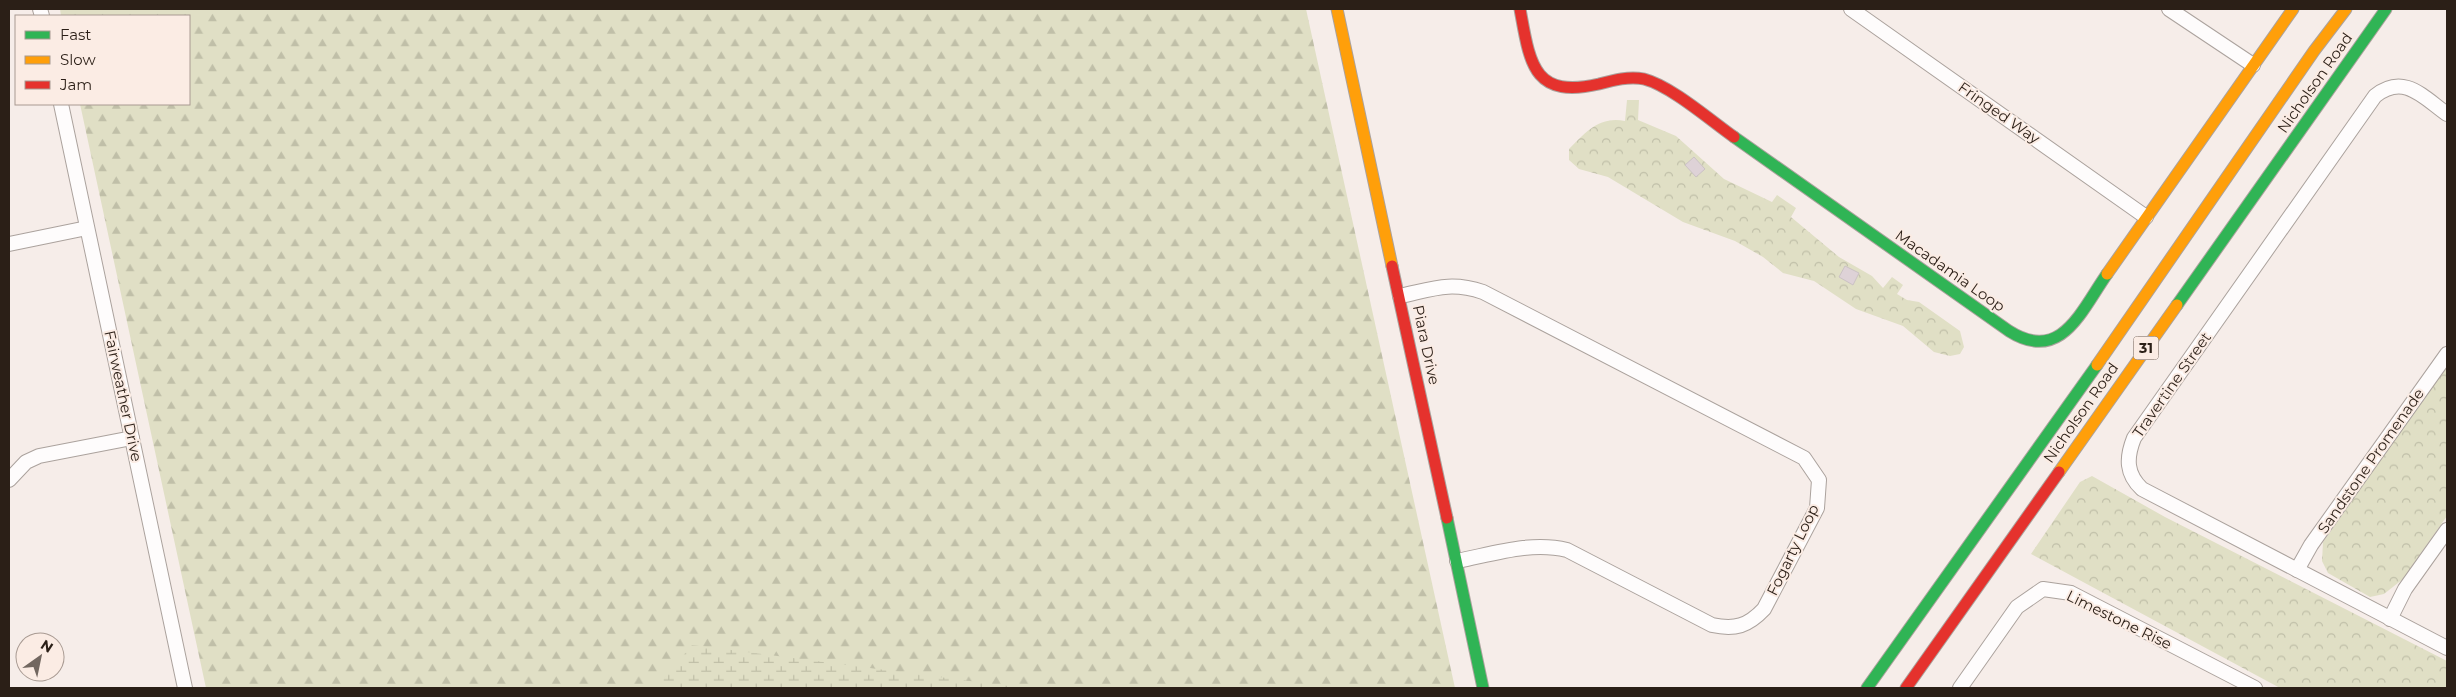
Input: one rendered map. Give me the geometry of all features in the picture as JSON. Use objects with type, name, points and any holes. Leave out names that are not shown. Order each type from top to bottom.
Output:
[{"type":"street","name":"Piara Drive","points":[[1337,9],[1483,688]]},
{"type":"street","name":"Macadamia Loop","points":[[1520,9],[1532,61],[1542,80],[1549,86],[1558,89],[1573,89],[1611,80],[1632,78],[1645,79],[1662,86],[2024,341],[2035,344],[2049,342],[2067,331],[2294,9]]},
{"type":"street","name":"Fringed Way","points":[[1851,9],[2146,217]]},
{"type":"street","points":[[2169,9],[2253,65]]},
{"type":"street","name":"Nicholson Road","points":[[1867,688],[2088,378],[2314,51],[2346,9]]},
{"type":"street","name":"Nicholson Road","points":[[1906,688],[2386,9]]},
{"type":"street","name":"Travertine Street","points":[[2447,114],[2405,86],[2389,87],[2375,96],[2131,445],[2128,466],[2132,478],[2142,489],[2447,648]]},
{"type":"street","name":"Fairweather Drive","points":[[61,105],[185,688]]},
{"type":"street","points":[[9,244],[88,228]]},
{"type":"street","name":"Fogarty Loop","points":[[1400,296],[1446,286],[1464,286],[1483,292],[1804,458],[1819,480],[1817,508],[1764,609],[1754,620],[1743,627],[1727,628],[1712,625],[1567,550],[1552,546],[1536,545],[1457,561]]},
{"type":"street","name":"Sandstone Promenade","points":[[2297,570],[2311,545],[2447,354]]},
{"type":"street","points":[[9,480],[26,462],[39,456],[132,438]]},
{"type":"street","points":[[2390,619],[2405,589],[2447,530]]},
{"type":"street","name":"Limestone Rise","points":[[1960,688],[2017,607],[2043,589],[2071,593],[2255,688]]},
{"type":"green space","points":[[60,9],[1306,9],[1455,688],[206,688],[80,105],[190,105],[190,15],[61,15]]},
{"type":"green space","points":[[1627,100],[1639,100],[1638,120],[1676,136],[1724,179],[1772,202],[1777,195],[1796,208],[1791,217],[1839,257],[1872,276],[1883,288],[1892,277],[1903,285],[1897,294],[1907,300],[1919,302],[1960,331],[1964,347],[1960,354],[1950,356],[1934,352],[1903,326],[1856,309],[1814,281],[1783,273],[1763,257],[1735,241],[1683,222],[1608,177],[1579,169],[1569,160],[1569,149],[1587,131],[1600,123],[1616,120],[1625,121]]},
{"type":"green space","points":[[2447,366],[2447,516],[2403,579],[2384,594],[2370,597],[2328,573],[2322,561],[2323,542]]},
{"type":"green space","points":[[2092,476],[2165,517],[2447,661],[2447,688],[2280,688],[2031,554],[2080,482]]},
{"type":"green space","points":[[692,645],[1023,688],[656,688]]},
{"type":"building","points":[[1694,157],[1705,169],[1696,177],[1685,165]]},
{"type":"building","points":[[1845,266],[1859,273],[1853,285],[1839,277]]},
{"type":"traffic: fast","points":[[2177,305],[2386,9]]},
{"type":"traffic: fast","points":[[1734,137],[2009,331],[2027,340],[2043,341],[2056,337],[2068,329],[2107,274]]},
{"type":"traffic: fast","points":[[1867,688],[2097,365]]},
{"type":"traffic: fast","points":[[1447,518],[1483,688]]},
{"type":"traffic: slow","points":[[1337,9],[1392,266]]},
{"type":"traffic: slow","points":[[2107,274],[2293,9]]},
{"type":"traffic: slow","points":[[2097,365],[2314,51],[2346,9]]},
{"type":"traffic: slow","points":[[2059,472],[2177,305]]},
{"type":"traffic: jam","points":[[1520,9],[1532,61],[1539,73],[1548,81],[1560,86],[1577,87],[1622,79],[1644,79],[1678,96],[1734,137]]},
{"type":"traffic: jam","points":[[1392,266],[1447,518]]},
{"type":"traffic: jam","points":[[1906,688],[2059,472]]}]
